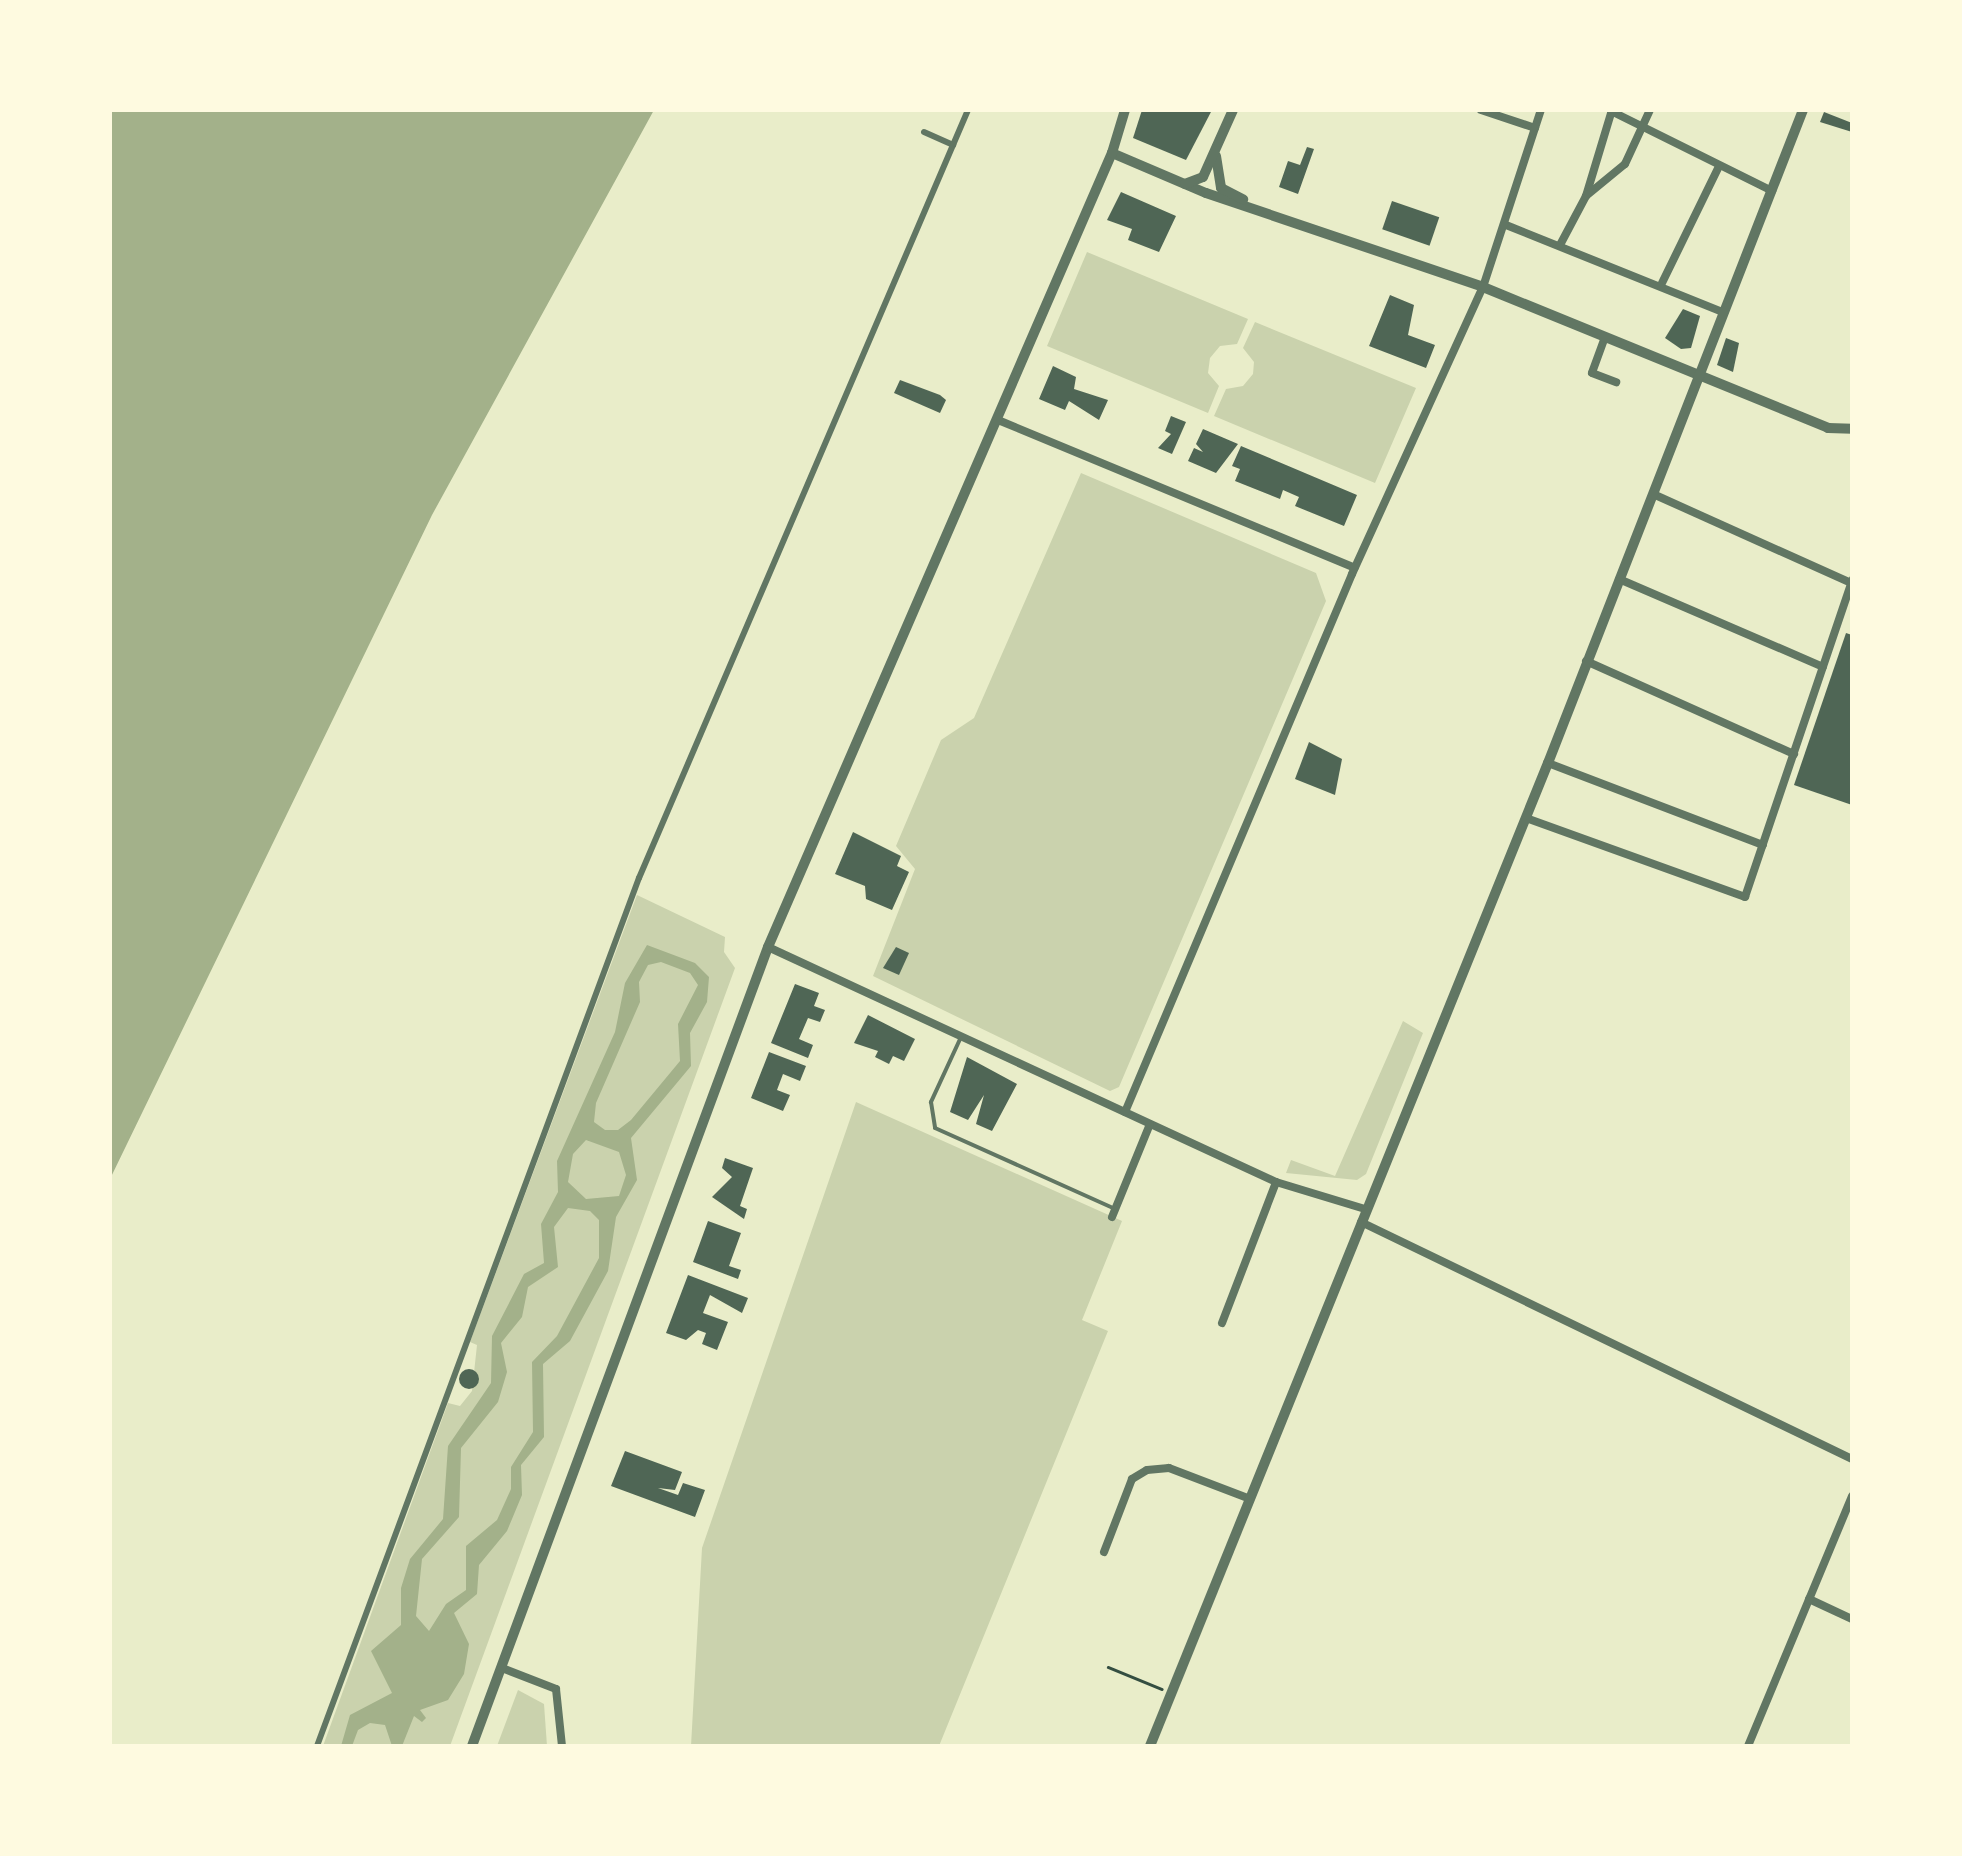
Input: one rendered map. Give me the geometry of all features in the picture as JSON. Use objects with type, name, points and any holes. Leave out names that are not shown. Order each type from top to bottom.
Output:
[{"type":"street","points":[[317,1746],[638,878],[968,110]]},
{"type":"street","points":[[472,1746],[768,948],[1112,153],[1125,110]]},
{"type":"street","points":[[1184,184],[1203,177],[1232,110]]},
{"type":"street","points":[[1480,110],[1534,128]]},
{"type":"street","points":[[1125,1112],[1355,568],[1483,288],[1541,110]]},
{"type":"street","points":[[1560,245],[1586,196],[1612,110],[1772,191]]},
{"type":"street","points":[[1586,196],[1625,164],[1650,110]]},
{"type":"street","points":[[1150,1746],[1548,763],[1803,110]]},
{"type":"street","points":[[924,132],[953,145]]},
{"type":"street","points":[[1217,149],[1220,188],[1253,204]]},
{"type":"street","points":[[1112,153],[1184,184],[1253,204],[1483,288],[1828,428],[1852,430]]},
{"type":"street","points":[[1662,283],[1720,166]]},
{"type":"street","points":[[1506,225],[1662,283],[1722,312]]},
{"type":"street","points":[[1605,337],[1592,373],[1616,382]]},
{"type":"street","points":[[998,420],[1355,568]]},
{"type":"street","points":[[1526,818],[1744,896],[1851,582],[1653,494]]},
{"type":"street","points":[[1619,578],[1823,668]]},
{"type":"street","points":[[1586,661],[1794,754]]},
{"type":"street","points":[[1548,763],[1762,844]]},
{"type":"street","points":[[768,948],[962,1033],[1276,1182],[1365,1209]]},
{"type":"street","points":[[1113,1213],[1150,1124]]},
{"type":"street","points":[[1222,1323],[1276,1182]]},
{"type":"street","points":[[1360,1222],[1852,1459]]},
{"type":"street","points":[[1104,1552],[1132,1479],[1147,1470],[1169,1468],[1250,1499]]},
{"type":"street","points":[[1748,1746],[1852,1496]]},
{"type":"street","points":[[1809,1599],[1852,1619]]},
{"type":"street","points":[[502,1668],[556,1689],[562,1746]]},
{"type":"lane","points":[[962,1033],[931,1102],[935,1128],[1113,1213]]},
{"type":"path","points":[[1108,1666],[1170,1692]]},
{"type":"shaded area","points":[[110,110],[654,110],[432,515],[110,1179]]},
{"type":"shaded area","points":[[1087,252],[1248,319],[1237,344],[1220,346],[1210,358],[1208,373],[1219,386],[1208,413],[1047,346]]},
{"type":"shaded area","points":[[1255,322],[1416,388],[1375,483],[1214,416],[1226,389],[1243,386],[1253,374],[1254,362],[1243,348]]},
{"type":"shaded area","points":[[1081,473],[1316,573],[1326,601],[1119,1087],[1110,1091],[873,976],[915,869],[896,846],[941,740],[974,718]]},
{"type":"shaded area","points":[[637,895],[725,937],[724,952],[735,968],[450,1746],[323,1746],[448,1403],[460,1406],[472,1391],[477,1345],[470,1342]]},
{"type":"shaded area","points":[[647,945],[695,963],[709,977],[707,1002],[690,1033],[691,1066],[631,1138],[637,1180],[616,1217],[608,1271],[570,1341],[543,1364],[544,1437],[521,1465],[522,1495],[507,1531],[479,1565],[477,1594],[454,1613],[469,1644],[464,1674],[448,1700],[420,1710],[426,1718],[422,1722],[414,1716],[402,1746],[392,1746],[385,1725],[370,1723],[358,1730],[352,1746],[341,1746],[350,1715],[392,1693],[371,1651],[401,1625],[401,1588],[410,1559],[443,1519],[448,1446],[491,1383],[492,1336],[524,1274],[544,1263],[541,1224],[558,1192],[557,1161],[615,1032],[625,983]],"holes":[[[661,962],[690,973],[698,985],[678,1024],[680,1061],[631,1120],[618,1130],[605,1130],[594,1122],[596,1103],[640,1002],[639,982],[648,965]],[[586,1140],[619,1152],[626,1175],[619,1196],[586,1199],[568,1182],[573,1154]],[[568,1208],[590,1211],[599,1220],[599,1258],[557,1336],[532,1362],[533,1432],[511,1467],[511,1489],[497,1520],[466,1546],[466,1590],[446,1604],[429,1631],[416,1616],[422,1559],[459,1517],[461,1448],[498,1402],[507,1372],[501,1343],[522,1317],[528,1287],[558,1267],[554,1227]]]},
{"type":"shaded area","points":[[1403,1021],[1423,1033],[1366,1174],[1357,1180],[1286,1173],[1291,1160],[1335,1176]]},
{"type":"shaded area","points":[[856,1102],[1122,1221],[1082,1320],[1108,1331],[939,1746],[691,1746],[702,1548]]},
{"type":"shaded area","points":[[518,1690],[544,1704],[547,1746],[497,1746]]},
{"type":"building","points":[[1142,110],[1212,110],[1186,160],[1133,138]]},
{"type":"building","points":[[1824,112],[1852,123],[1852,132],[1820,122]]},
{"type":"building","points":[[1307,147],[1314,149],[1298,194],[1279,187],[1288,161],[1300,165]]},
{"type":"building","points":[[1121,192],[1176,216],[1159,252],[1128,240],[1132,229],[1107,220]]},
{"type":"building","points":[[1392,201],[1439,217],[1430,246],[1382,229]]},
{"type":"building","points":[[1390,295],[1414,305],[1408,335],[1435,345],[1426,368],[1369,346]]},
{"type":"building","points":[[1683,309],[1700,316],[1691,348],[1681,349],[1665,338]]},
{"type":"building","points":[[1726,338],[1739,343],[1733,372],[1717,365]]},
{"type":"building","points":[[1053,366],[1076,377],[1074,389],[1108,400],[1099,420],[1069,401],[1065,410],[1039,399]]},
{"type":"building","points":[[900,380],[940,395],[946,400],[940,413],[894,393]]},
{"type":"building","points":[[1171,416],[1186,422],[1172,454],[1158,448],[1171,434],[1165,431]]},
{"type":"building","points":[[1203,429],[1238,444],[1216,473],[1188,461],[1194,448],[1203,452],[1196,444]]},
{"type":"building","points":[[1241,446],[1357,495],[1344,526],[1295,506],[1299,497],[1283,490],[1280,499],[1235,481],[1240,469],[1232,466]]},
{"type":"building","points":[[1846,633],[1852,635],[1852,805],[1794,785]]},
{"type":"building","points":[[1309,742],[1342,759],[1335,795],[1295,779]]},
{"type":"building","points":[[853,832],[901,856],[897,866],[909,872],[892,910],[866,899],[865,886],[835,874]]},
{"type":"building","points":[[896,947],[909,953],[899,975],[883,968]]},
{"type":"building","points":[[795,984],[819,993],[814,1006],[825,1010],[820,1022],[808,1018],[799,1039],[813,1045],[808,1058],[771,1043]]},
{"type":"building","points":[[868,1015],[915,1039],[904,1061],[893,1056],[889,1064],[875,1057],[878,1051],[854,1043]]},
{"type":"building","points":[[769,1052],[806,1066],[800,1081],[783,1074],[777,1090],[790,1095],[783,1111],[751,1098]]},
{"type":"building","points":[[967,1057],[1017,1084],[992,1131],[976,1124],[984,1095],[968,1120],[950,1112]]},
{"type":"building","points":[[725,1158],[753,1168],[740,1206],[747,1209],[744,1219],[712,1197],[732,1177],[722,1168]]},
{"type":"building","points":[[708,1221],[741,1233],[729,1266],[741,1270],[738,1279],[693,1262]]},
{"type":"building","points":[[688,1275],[748,1298],[742,1313],[710,1295],[703,1313],[728,1322],[717,1350],[702,1344],[706,1333],[698,1330],[686,1340],[666,1333]]},
{"type":"building","points":[[469,1369],[479,1379],[469,1389],[459,1379]]},
{"type":"building","points":[[625,1451],[682,1472],[675,1490],[658,1488],[678,1495],[683,1483],[705,1490],[695,1517],[611,1486]]}]
